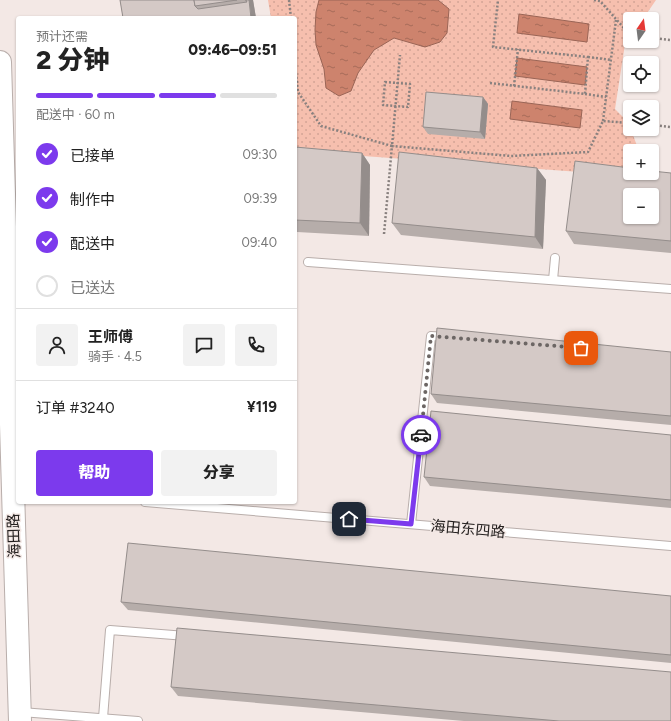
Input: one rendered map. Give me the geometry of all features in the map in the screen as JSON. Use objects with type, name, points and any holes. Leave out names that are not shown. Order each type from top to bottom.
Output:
[{"type":"main road","name":"海田路","points":[[0,62],[15,491],[20,716]]},
{"type":"lane","points":[[553,280],[555,258]]},
{"type":"lane","points":[[308,262],[671,289]]},
{"type":"lane","points":[[411,524],[427,415],[431,336],[455,338]]},
{"type":"lane","name":"海田东四路","points":[[169,504],[671,546]]},
{"type":"lane","points":[[103,718],[110,630],[197,637]]},
{"type":"lane","points":[[20,716],[103,718],[138,721]]},
{"type":"path","points":[[289,0],[290,16]]},
{"type":"path","points":[[498,0],[493,47],[611,60]]},
{"type":"path","points":[[594,0],[600,1],[623,28]]},
{"type":"path","points":[[297,83],[298,92],[321,126],[392,146],[511,156],[588,152],[603,121],[616,20]]},
{"type":"path","points":[[659,39],[671,40]]},
{"type":"path","points":[[514,86],[518,50]]},
{"type":"path","points":[[384,234],[400,55]]},
{"type":"path","points":[[585,94],[588,57]]},
{"type":"path","points":[[386,82],[398,83],[410,84],[408,107],[383,105],[386,82]]},
{"type":"path","points":[[490,83],[606,97]]},
{"type":"path","points":[[603,121],[623,122]]},
{"type":"path","points":[[659,126],[671,127]]},
{"type":"shaded area","points":[[268,0],[656,0],[648,12],[623,12],[623,48],[624,48],[615,109],[623,117],[623,136],[633,136],[636,144],[623,144],[623,175],[297,151],[297,16],[271,16]]},
{"type":"water","points":[[319,0],[438,0],[449,9],[447,33],[440,42],[425,47],[394,38],[374,50],[358,73],[351,91],[339,96],[326,88],[324,69],[316,45],[316,12]]},
{"type":"water","points":[[519,14],[589,24],[587,42],[517,33]]},
{"type":"water","points":[[517,58],[587,67],[585,85],[515,76]]},
{"type":"water","points":[[512,101],[582,110],[580,128],[510,119]]},
{"type":"building","points":[[120,0],[194,0],[195,6],[198,9],[247,2],[246,0],[249,0],[251,16],[123,16]]},
{"type":"building","points":[[194,0],[237,0],[195,6]]},
{"type":"building","points":[[426,92],[483,97],[480,132],[423,127]]},
{"type":"building","points":[[297,147],[362,153],[360,223],[297,220]]},
{"type":"building","points":[[399,152],[537,168],[535,237],[392,223]]},
{"type":"building","points":[[575,161],[623,167],[623,180],[659,180],[659,172],[671,173],[671,241],[566,231]]},
{"type":"building","points":[[437,328],[671,352],[671,416],[431,394]]},
{"type":"building","points":[[431,411],[671,435],[671,500],[424,477]]},
{"type":"building","points":[[128,543],[671,596],[671,655],[121,602]]},
{"type":"building","points":[[177,628],[671,672],[671,721],[559,721],[171,687]]},
{"type":"way so far","points":[[421,435],[431,336],[581,348]]},
{"type":"route","points":[[349,519],[411,524],[421,435]]}]
